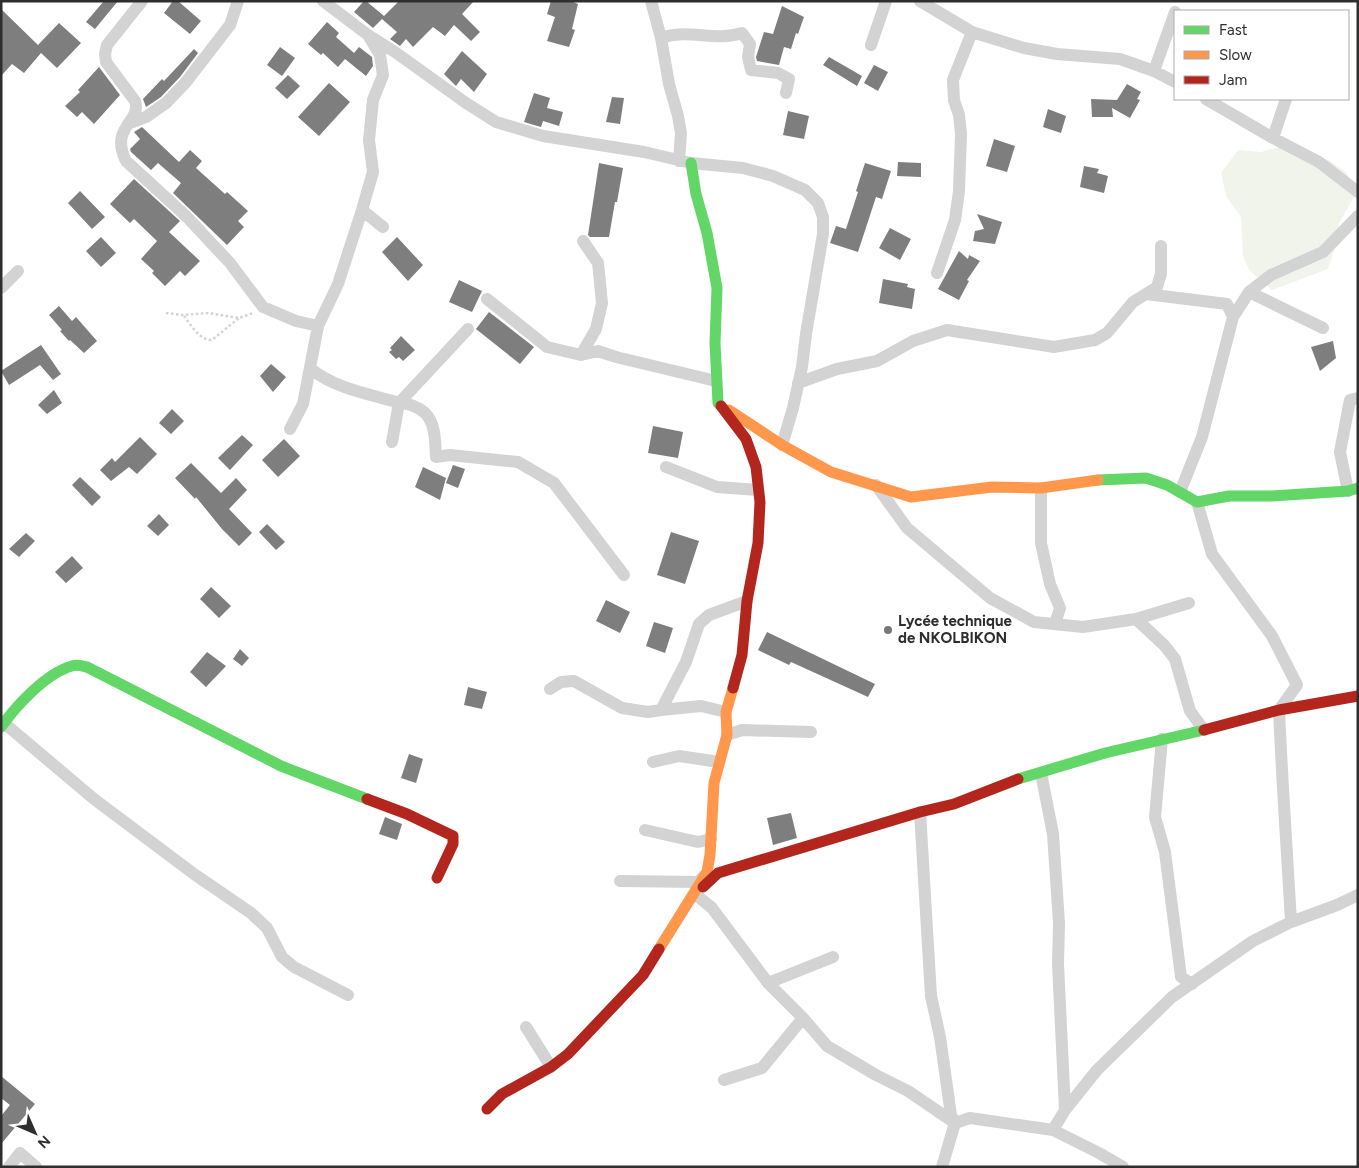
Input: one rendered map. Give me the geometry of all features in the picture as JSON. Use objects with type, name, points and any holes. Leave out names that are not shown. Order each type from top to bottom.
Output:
[{"type":"street","points":[[142,1],[107,46],[105,54],[106,62],[137,106],[136,113],[122,131],[122,153],[126,161],[187,217],[230,263],[263,307],[296,321],[318,326]]},
{"type":"street","points":[[126,125],[146,117],[166,103],[186,82],[230,25],[238,1]]},
{"type":"street","points":[[323,1],[368,35],[496,122],[543,136],[644,152],[685,162],[743,168],[773,176],[805,190],[818,203],[824,217],[823,234],[798,383],[782,444]]},
{"type":"street","points":[[487,1109],[502,1094],[551,1067],[568,1054],[643,974],[695,894],[707,872],[714,783],[727,735],[726,712],[742,655],[747,602],[758,543],[760,502],[756,467],[746,439],[718,403],[715,343],[717,288],[707,233],[685,162],[680,124],[668,84],[661,38],[651,1]]},
{"type":"street","points":[[871,45],[886,1]]},
{"type":"street","points":[[920,1],[972,32],[1024,48],[1057,54],[1120,59],[1154,71],[1174,81]]},
{"type":"street","points":[[1154,71],[1174,15]]},
{"type":"street","points":[[937,273],[955,220],[960,191],[961,134],[959,115],[954,100],[953,80],[972,32]]},
{"type":"street","points":[[661,38],[674,33],[729,38],[742,33],[750,44],[748,57],[751,70],[778,73],[789,79],[786,93]]},
{"type":"street","points":[[290,429],[303,404],[318,326],[338,284],[373,172],[369,140],[373,100],[383,75],[380,55],[368,35]]},
{"type":"street","points":[[1208,100],[1319,162],[1358,192]]},
{"type":"street","points":[[1273,138],[1286,100]]},
{"type":"street","points":[[362,210],[383,227]]},
{"type":"street","points":[[1180,492],[1202,438],[1233,317],[1249,292],[1271,275],[1323,252],[1358,216]]},
{"type":"street","points":[[582,355],[596,329],[602,303],[598,263],[583,241]]},
{"type":"street","points":[[798,383],[836,369],[877,362],[913,341],[947,330],[1054,347],[1096,340],[1107,333],[1133,302],[1157,287],[1161,274],[1161,246]]},
{"type":"street","points":[[1,288],[18,271]]},
{"type":"street","points":[[1249,292],[1322,328]]},
{"type":"street","points":[[1146,294],[1227,304],[1233,317]]},
{"type":"street","points":[[487,299],[547,347],[582,355],[598,351],[716,381]]},
{"type":"street","points":[[392,442],[399,403],[468,329]]},
{"type":"street","points":[[311,369],[339,386],[399,403],[413,404],[426,414],[435,432],[436,457],[450,455],[518,462],[554,483],[624,575]]},
{"type":"street","points":[[718,403],[782,444],[831,472],[911,497],[992,487],[1041,488],[1084,482],[1146,478],[1168,486],[1197,502],[1229,496],[1272,496],[1353,490],[1340,452],[1350,400],[1358,398]]},
{"type":"street","points":[[666,467],[717,487],[758,490]]},
{"type":"street","points":[[876,485],[907,528],[990,598],[1034,622],[1083,627],[1136,619],[1189,604]]},
{"type":"street","points":[[1041,488],[1042,543],[1050,584],[1060,608],[1055,624]]},
{"type":"street","points":[[1197,502],[1212,554],[1272,636],[1297,685],[1279,710],[1291,922]]},
{"type":"street","points":[[661,710],[686,662],[699,624],[709,616],[747,602]]},
{"type":"street","points":[[1136,619],[1164,645],[1175,659],[1190,711],[1204,730]]},
{"type":"street","points":[[348,995],[294,967],[282,957],[267,928],[251,913],[194,874],[94,799],[2,724],[35,691],[58,673],[71,666],[87,667],[281,766],[407,814],[446,831],[452,836],[453,844],[436,878]]},
{"type":"street","points":[[550,689],[561,682],[574,681],[622,708],[648,712],[701,706],[726,712]]},
{"type":"street","points":[[695,894],[718,873],[920,812],[954,804],[1019,779],[1105,753],[1279,710],[1358,696]]},
{"type":"street","points":[[727,735],[742,730],[811,732]]},
{"type":"street","points":[[1162,739],[1156,817],[1165,852],[1181,977],[1192,984]]},
{"type":"street","points":[[653,762],[679,756],[719,762]]},
{"type":"street","points":[[1041,773],[1053,834],[1060,923],[1058,964],[1065,1110]]},
{"type":"street","points":[[920,812],[931,996],[940,1037],[951,1115],[955,1124],[942,1167]]},
{"type":"street","points":[[645,830],[698,842],[711,839]]},
{"type":"street","points":[[620,881],[698,882],[707,872]]},
{"type":"street","points":[[695,894],[712,908],[768,983],[828,1046],[908,1091],[955,1124]]},
{"type":"street","points":[[1053,1130],[1065,1110],[1097,1070],[1172,997],[1253,941],[1291,922],[1358,895]]},
{"type":"street","points":[[768,983],[833,957]]},
{"type":"street","points":[[724,1080],[762,1068],[803,1018]]},
{"type":"street","points":[[526,1027],[551,1067]]},
{"type":"street","points":[[955,1124],[970,1118],[1053,1130],[1123,1167]]},
{"type":"street","points":[[9,1167],[20,1153],[36,1167]]},
{"type":"path","points":[[183,315],[202,337],[206,340],[212,340],[239,318],[263,307]]},
{"type":"path","points":[[166,313],[183,315],[208,313],[239,318]]},
{"type":"shaded area","points":[[1285,146],[1303,155],[1329,160],[1347,173],[1355,195],[1339,223],[1336,245],[1328,269],[1272,290],[1249,270],[1243,256],[1241,217],[1226,196],[1221,173],[1238,150],[1261,152]]},
{"type":"building","points":[[104,1],[118,1],[95,29],[86,22]]},
{"type":"building","points":[[173,1],[178,1],[201,21],[190,34],[164,13]]},
{"type":"building","points":[[364,1],[384,16],[399,1],[474,1],[462,14],[480,32],[471,41],[454,25],[445,36],[433,27],[413,47],[406,39],[400,46],[390,39],[397,32],[382,19],[373,28],[354,12]]},
{"type":"building","points":[[551,1],[571,1],[578,4],[572,29],[575,30],[569,47],[547,41],[555,17],[547,14]]},
{"type":"building","points":[[782,6],[804,17],[798,34],[796,33],[791,49],[784,47],[779,65],[757,61],[756,57],[764,32],[773,34]]},
{"type":"building","points":[[1,9],[38,45],[59,23],[81,43],[57,68],[41,53],[24,73],[12,64],[1,76]]},
{"type":"building","points":[[327,22],[339,33],[336,37],[354,53],[359,47],[372,57],[373,66],[366,76],[345,59],[338,67],[323,53],[321,55],[308,44]]},
{"type":"building","points":[[280,47],[295,58],[282,76],[267,65]]},
{"type":"building","points":[[194,49],[198,53],[180,77],[161,97],[146,107],[143,99],[162,79],[164,81]]},
{"type":"building","points":[[462,51],[487,74],[474,92],[461,79],[456,86],[444,74]]},
{"type":"building","points":[[829,57],[862,76],[857,86],[823,65]]},
{"type":"building","points":[[874,65],[888,72],[878,91],[864,83]]},
{"type":"building","points":[[99,67],[120,95],[94,124],[82,112],[77,117],[65,106],[80,92],[78,90]]},
{"type":"building","points":[[288,75],[300,86],[287,99],[275,88]]},
{"type":"building","points":[[329,83],[350,102],[319,136],[298,117]]},
{"type":"building","points":[[1127,84],[1141,92],[1137,99],[1140,100],[1130,118],[1112,108],[1113,117],[1092,117],[1091,99],[1117,100]]},
{"type":"building","points":[[534,93],[550,98],[547,108],[563,112],[559,126],[543,121],[541,127],[524,122]]},
{"type":"building","points":[[612,97],[624,98],[620,124],[606,122]]},
{"type":"building","points":[[1048,109],[1066,116],[1061,133],[1043,127]]},
{"type":"building","points":[[788,111],[809,116],[804,139],[783,135]]},
{"type":"building","points":[[142,127],[179,162],[190,150],[202,161],[196,168],[225,194],[227,192],[248,211],[238,221],[244,227],[227,245],[173,193],[181,183],[158,163],[151,170],[131,152],[130,149],[140,139],[134,132]]},
{"type":"building","points":[[994,139],[1015,146],[1007,172],[986,166]]},
{"type":"building","points":[[898,162],[921,163],[921,177],[897,176]]},
{"type":"building","points":[[599,163],[623,168],[609,237],[590,237],[588,235]]},
{"type":"building","points":[[865,163],[891,171],[882,199],[876,197],[858,252],[830,243],[836,226],[846,229]]},
{"type":"building","points":[[1084,166],[1099,169],[1097,173],[1108,176],[1104,193],[1080,187]]},
{"type":"building","points":[[134,179],[180,221],[169,232],[200,261],[185,276],[180,271],[165,286],[152,273],[154,271],[141,259],[157,241],[134,219],[130,223],[110,204]]},
{"type":"building","points":[[80,191],[105,217],[92,229],[68,203]]},
{"type":"building","points":[[977,214],[1002,222],[995,244],[973,241],[975,231],[984,229]]},
{"type":"building","points":[[890,228],[911,239],[900,260],[879,248]]},
{"type":"building","points":[[101,237],[116,253],[101,267],[86,251]]},
{"type":"building","points":[[397,237],[423,265],[408,281],[382,252]]},
{"type":"building","points":[[959,251],[968,259],[969,255],[980,261],[967,280],[969,281],[959,300],[938,289]]},
{"type":"building","points":[[883,279],[908,284],[907,287],[915,289],[912,309],[879,303]]},
{"type":"building","points":[[459,280],[482,291],[472,312],[449,302]]},
{"type":"building","points":[[59,306],[72,321],[76,317],[97,341],[84,353],[69,341],[49,315]]},
{"type":"building","points":[[489,312],[534,347],[520,364],[476,329]]},
{"type":"building","points":[[401,336],[415,350],[403,361],[399,357],[396,359],[389,352],[392,350],[390,348]]},
{"type":"building","points":[[1333,341],[1336,358],[1320,371],[1311,347]]},
{"type":"building","points":[[41,345],[61,374],[53,380],[40,365],[9,385],[1,371]]},
{"type":"building","points":[[271,364],[286,377],[273,392],[260,376]]},
{"type":"building","points":[[54,390],[62,403],[47,414],[38,405]]},
{"type":"building","points":[[172,409],[184,421],[171,434],[159,423]]},
{"type":"building","points":[[653,426],[683,432],[678,458],[648,453]]},
{"type":"building","points":[[242,435],[253,445],[230,470],[218,458]]},
{"type":"building","points":[[140,437],[157,454],[137,474],[129,467],[111,481],[100,470],[112,458],[115,462]]},
{"type":"building","points":[[284,439],[300,456],[278,477],[262,460]]},
{"type":"building","points":[[191,463],[221,493],[236,478],[247,490],[229,509],[252,533],[239,546],[222,529],[196,497],[195,499],[175,478]]},
{"type":"building","points":[[453,465],[465,469],[458,488],[446,483]]},
{"type":"building","points":[[423,467],[446,478],[440,500],[415,487]]},
{"type":"building","points":[[80,477],[101,497],[92,506],[72,485]]},
{"type":"building","points":[[159,514],[169,525],[158,536],[147,526]]},
{"type":"building","points":[[267,524],[285,542],[276,550],[259,532]]},
{"type":"building","points":[[671,532],[699,541],[685,584],[657,575]]},
{"type":"building","points":[[26,533],[35,541],[19,557],[9,549]]},
{"type":"building","points":[[72,556],[83,568],[66,583],[55,572]]},
{"type":"building","points":[[211,587],[231,606],[219,618],[200,599]]},
{"type":"building","points":[[606,600],[630,612],[620,633],[596,621]]},
{"type":"building","points":[[654,622],[673,628],[665,653],[646,646]]},
{"type":"building","points":[[767,632],[875,684],[868,697],[791,662],[789,665],[758,650]]},
{"type":"building","points":[[240,649],[249,658],[242,666],[233,659]]},
{"type":"building","points":[[207,652],[226,666],[206,687],[190,672]]},
{"type":"building","points":[[468,687],[487,692],[482,709],[464,705]]},
{"type":"building","points":[[409,754],[423,759],[416,783],[401,778]]},
{"type":"building","points":[[791,813],[797,838],[773,845],[767,818]]},
{"type":"building","points":[[385,817],[402,824],[397,840],[379,834]]},
{"type":"building","points":[[1,1076],[35,1104],[1,1144],[1,1116],[10,1105],[1,1098]]},
{"type":"traffic: fast","points":[[691,163],[717,288],[715,343],[718,403],[721,406]]},
{"type":"traffic: fast","points":[[1098,480],[1146,478],[1167,485],[1197,502],[1229,496],[1272,496],[1348,491],[1358,488]]},
{"type":"traffic: fast","points":[[1,727],[32,691],[62,670],[78,665],[87,667],[281,766],[367,799]]},
{"type":"traffic: fast","points":[[1018,779],[1105,753],[1204,730]]},
{"type":"traffic: slow","points":[[729,410],[782,445],[831,472],[911,497],[992,487],[1041,488],[1098,480]]},
{"type":"traffic: slow","points":[[659,949],[707,872],[710,855],[714,783],[727,735],[726,712],[733,688]]},
{"type":"traffic: jam","points":[[721,406],[746,439],[756,467],[760,502],[758,543],[747,601],[742,655],[733,688]]},
{"type":"traffic: jam","points":[[1204,730],[1279,710],[1358,696]]},
{"type":"traffic: jam","points":[[703,887],[718,873],[920,812],[954,804],[1018,779]]},
{"type":"traffic: jam","points":[[367,799],[407,814],[453,836],[453,844],[437,878]]},
{"type":"traffic: jam","points":[[487,1109],[502,1094],[551,1067],[568,1054],[643,975],[659,949]]},
{"type":"place","name":"Lycée technique de NKOLBIKON","points":[[888,630]]}]
